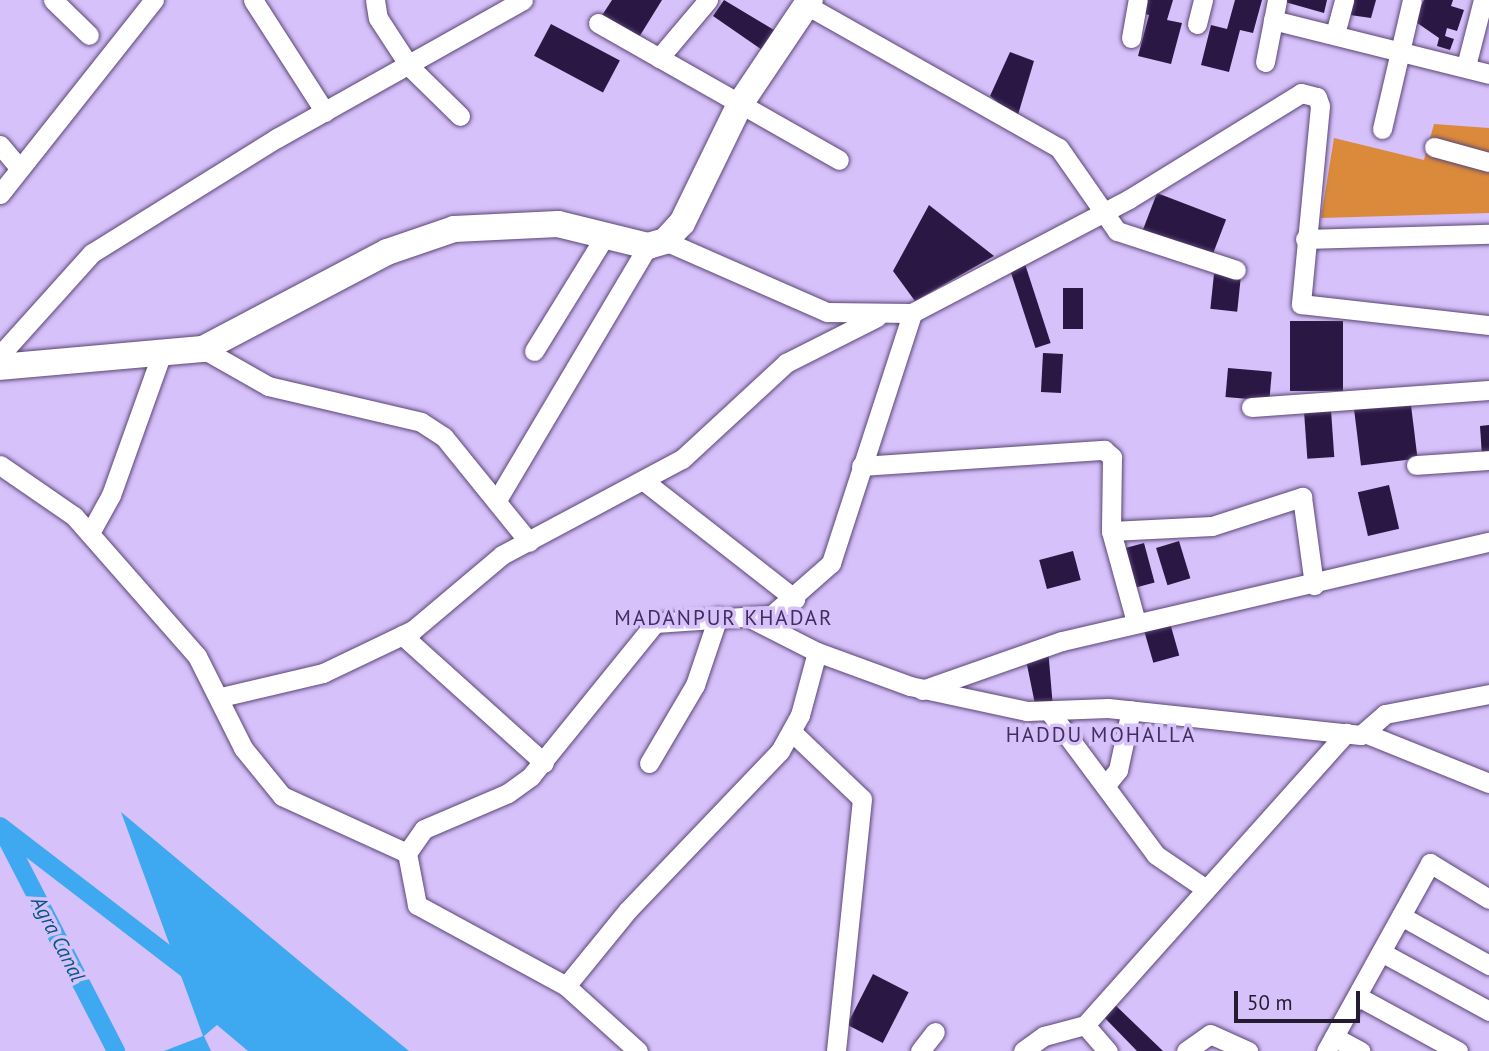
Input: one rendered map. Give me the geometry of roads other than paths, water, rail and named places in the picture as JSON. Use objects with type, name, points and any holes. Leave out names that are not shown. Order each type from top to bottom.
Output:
[{"type":"street","points":[[53,0],[89,35]]},
{"type":"street","points":[[0,194],[154,0]]},
{"type":"street","points":[[253,0],[325,112]]},
{"type":"street","points":[[375,0],[378,18],[410,66],[460,116]]},
{"type":"street","points":[[0,355],[92,253],[325,112],[523,0]]},
{"type":"street","points":[[659,58],[708,0]]},
{"type":"street","points":[[1131,38],[1138,0]]},
{"type":"street","points":[[1197,24],[1203,0]]},
{"type":"street","points":[[1265,62],[1277,0]]},
{"type":"street","points":[[1335,34],[1343,0]]},
{"type":"street","points":[[1382,129],[1412,0]]},
{"type":"street","points":[[1466,66],[1483,0]]},
{"type":"street","points":[[496,500],[657,244],[682,223],[740,104],[809,3],[1059,148],[1106,211],[1117,231],[1236,270]]},
{"type":"street","points":[[1273,20],[1401,49],[1466,66],[1489,75]]},
{"type":"street","points":[[598,23],[839,160]]},
{"type":"street","points":[[0,367],[161,355],[203,349],[387,252],[444,232],[558,224],[605,236],[657,244],[804,304],[877,317],[912,313],[1106,211],[1301,93],[1317,97],[1320,107],[1298,296],[1309,309],[1489,325]]},
{"type":"street","points":[[0,145],[19,168]]},
{"type":"street","points":[[1434,147],[1489,162]]},
{"type":"street","points":[[1305,239],[1489,234]]},
{"type":"street","points":[[534,351],[605,236]]},
{"type":"street","points":[[638,1051],[566,986],[417,905],[407,853],[424,829],[508,793],[544,763],[655,623],[772,615],[794,599],[838,552],[861,466],[912,313]]},
{"type":"street","points":[[221,697],[323,673],[402,635],[457,588],[529,542],[682,459],[786,363],[877,317]]},
{"type":"street","points":[[203,349],[268,386],[421,422],[444,438],[529,542]]},
{"type":"street","points":[[90,533],[111,495],[161,355]]},
{"type":"street","points":[[1251,407],[1489,390]]},
{"type":"street","points":[[861,466],[1104,450],[1112,457],[1111,531],[1136,622]]},
{"type":"street","points":[[1416,465],[1489,460]]},
{"type":"street","points":[[0,465],[49,495],[90,533],[197,656],[221,697],[243,748],[282,796],[407,853]]},
{"type":"street","points":[[644,481],[794,599]]},
{"type":"street","points":[[1111,531],[1212,526],[1302,497],[1314,585]]},
{"type":"street","points":[[922,690],[1136,622],[1314,585],[1489,542]]},
{"type":"street","points":[[649,763],[695,685],[718,617]]},
{"type":"street","points":[[750,618],[817,652],[922,690],[1049,711],[1130,710],[1367,734],[1489,783]]},
{"type":"street","points":[[402,635],[544,763]]},
{"type":"street","points":[[566,986],[793,733],[817,652]]},
{"type":"street","points":[[1367,734],[1385,714],[1489,694]]},
{"type":"street","points":[[1105,786],[1118,770],[1130,710]]},
{"type":"street","points":[[1049,711],[1156,855],[1206,889]]},
{"type":"street","points":[[793,733],[862,799],[836,1051]]},
{"type":"street","points":[[1023,1051],[1044,1036],[1085,1025],[1346,733]]},
{"type":"street","points":[[1360,1051],[1330,1044],[1430,863],[1489,899]]},
{"type":"street","points":[[1401,916],[1489,965]]},
{"type":"street","points":[[1381,952],[1489,1011]]},
{"type":"street","points":[[1357,996],[1458,1051]]},
{"type":"street","points":[[1085,1025],[1108,1051]]},
{"type":"street","points":[[920,1051],[935,1032]]},
{"type":"street","points":[[1186,1051],[1210,1034],[1248,1051]]},
{"type":"water","points":[[121,812],[409,1051],[248,1051],[217,1025],[204,1036],[211,1051],[164,1051],[203,1036]]},
{"type":"waterway","points":[[0,826],[193,974]]},
{"type":"waterway","name":"Agra Canal","points":[[2,830],[116,1051]]},
{"type":"district","name":"MADANPUR KHADAR","points":[[724,618]]},
{"type":"district","name":"HADDU MOHALLA","points":[[1101,735]]}]
